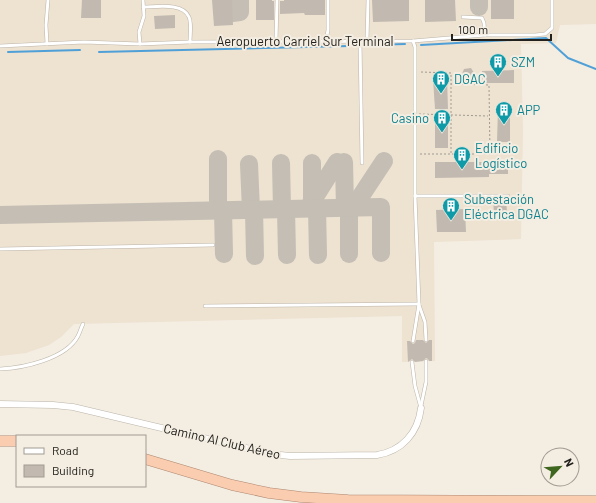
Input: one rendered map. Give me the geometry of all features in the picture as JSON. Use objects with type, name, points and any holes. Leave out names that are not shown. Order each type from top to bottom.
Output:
[{"type":"highway","points":[[0,441],[16,441]]},
{"type":"highway","points":[[146,459],[239,486],[269,493],[307,498],[348,500],[596,501]]},
{"type":"street","name":"Camino Al Club Aéreo","points":[[0,404],[53,405],[72,407],[271,454],[290,456],[376,455],[390,452],[401,446],[413,433],[421,408]]},
{"type":"lane","points":[[47,44],[46,25],[48,0]]},
{"type":"lane","points":[[140,44],[140,32],[144,16],[143,0]]},
{"type":"lane","points":[[276,42],[277,0]]},
{"type":"lane","points":[[326,41],[328,30],[328,0]]},
{"type":"lane","points":[[367,41],[368,0]]},
{"type":"lane","name":"Aeropuerto Carriel Sur Terminal","points":[[0,46],[90,43],[140,44],[190,42],[413,40],[485,35],[535,36],[545,34],[550,31],[553,23],[552,0]]},
{"type":"lane","points":[[143,7],[176,8],[185,11],[190,18],[190,42]]},
{"type":"lane","points":[[463,16],[482,18],[485,35]]},
{"type":"lane","points":[[413,40],[415,47],[415,196],[418,304],[413,340]]},
{"type":"lane","points":[[360,41],[362,164]]},
{"type":"lane","points":[[415,196],[508,196]]},
{"type":"lane","points":[[0,249],[212,244]]},
{"type":"lane","points":[[205,306],[418,304]]},
{"type":"lane","points":[[418,304],[425,322],[426,340]]},
{"type":"lane","points":[[0,369],[37,363],[51,358],[68,348],[78,337],[82,324]]},
{"type":"lane","name":"Camino Al Club Aéreo","points":[[421,408],[426,382],[426,361]]},
{"type":"lane","points":[[412,362],[415,386],[421,408]]},
{"type":"path","points":[[414,72],[451,73],[451,154]]},
{"type":"path","points":[[415,154],[490,154],[489,84],[451,84]]},
{"type":"path","points":[[415,114],[489,116]]},
{"type":"shaded area","points":[[0,0],[596,0],[596,24],[560,25],[556,43],[521,44],[523,130],[521,239],[434,242],[435,361],[402,362],[402,316],[74,324],[61,337],[49,345],[26,353],[0,356]]},
{"type":"building","points":[[82,0],[101,0],[101,18],[81,18]]},
{"type":"building","points":[[212,0],[232,0],[233,25],[214,26]]},
{"type":"building","points":[[256,0],[274,1],[274,20],[256,20]]},
{"type":"building","points":[[325,0],[325,15],[305,15],[304,13],[280,14],[280,1]]},
{"type":"building","points":[[372,0],[409,0],[409,21],[373,22]]},
{"type":"building","points":[[425,0],[455,0],[456,21],[425,22]]},
{"type":"building","points":[[491,0],[514,0],[514,19],[491,19]]},
{"type":"building","points":[[175,15],[175,28],[155,29],[154,16]]},
{"type":"building","points":[[471,68],[474,73],[471,79],[465,79],[462,74],[464,69]]},
{"type":"building","name":"SZM","points":[[514,70],[514,83],[482,83],[482,71]]},
{"type":"building","name":"DGAC","points":[[447,78],[448,109],[435,109],[433,79]]},
{"type":"building","name":"APP","points":[[510,108],[510,142],[497,142],[498,109]]},
{"type":"building","name":"Casino","points":[[435,119],[448,119],[448,148],[435,148]]},
{"type":"building","name":"Edificio Logístico","points":[[435,162],[489,162],[489,164],[508,164],[508,174],[489,174],[489,177],[435,178]]},
{"type":"building","points":[[506,199],[507,212],[494,213],[493,200]]},
{"type":"building","name":"Subestación Eléctrica DGAC","points":[[465,209],[466,232],[437,232],[436,210]]},
{"type":"building","points":[[416,340],[423,340],[426,343],[429,340],[432,340],[432,361],[429,361],[426,358],[423,361],[415,362],[412,359],[408,362],[407,341],[410,341],[413,344]]},
{"type":"waterway","points":[[421,45],[546,38],[568,58],[596,69]]},
{"type":"waterway","points":[[369,45],[405,44]]},
{"type":"waterway","points":[[99,52],[349,46]]},
{"type":"waterway","points":[[8,52],[80,50]]},
{"type":"taxiway","points":[[232,13],[240,12],[240,0]]},
{"type":"taxiway","points":[[479,0],[479,7]]},
{"type":"taxiway","points":[[218,159],[218,210]]},
{"type":"taxiway","points":[[353,208],[384,161]]},
{"type":"taxiway","points":[[308,208],[337,162]]},
{"type":"taxiway","points":[[344,162],[345,208]]},
{"type":"taxiway","points":[[281,163],[282,209]]},
{"type":"taxiway","points":[[312,163],[312,202]]},
{"type":"taxiway","points":[[249,164],[251,210]]},
{"type":"taxiway","points":[[0,215],[381,207],[381,253]]},
{"type":"taxiway","points":[[317,208],[318,255]]},
{"type":"taxiway","points":[[349,208],[349,254]]},
{"type":"taxiway","points":[[254,209],[255,256]]},
{"type":"taxiway","points":[[286,209],[287,255]]},
{"type":"taxiway","points":[[223,210],[224,254]]},
{"type":"place","name":"SZM","points":[[498,77]]},
{"type":"place","name":"DGAC","points":[[441,94]]},
{"type":"place","name":"APP","points":[[504,125]]},
{"type":"place","name":"Casino","points":[[442,133]]},
{"type":"place","name":"Edificio Logístico","points":[[462,170]]},
{"type":"place","name":"Subestación Eléctrica DGAC","points":[[451,221]]}]
